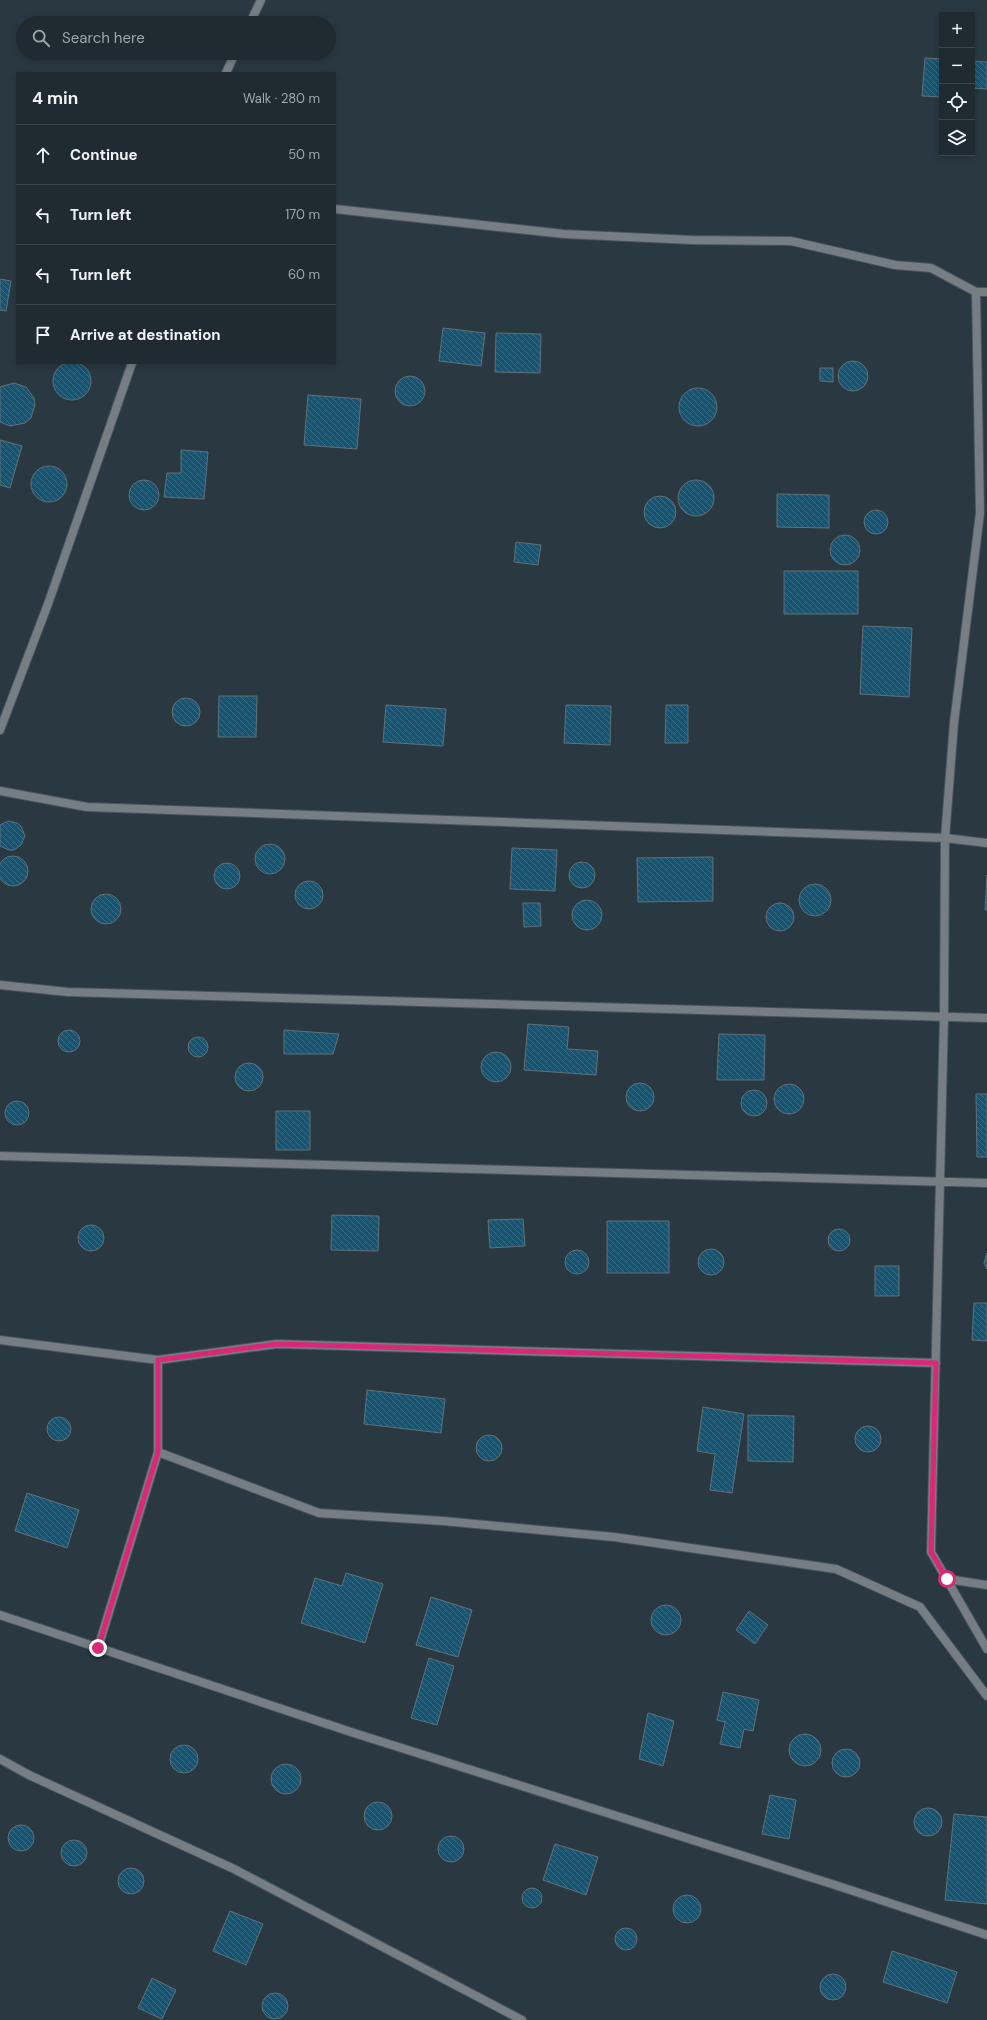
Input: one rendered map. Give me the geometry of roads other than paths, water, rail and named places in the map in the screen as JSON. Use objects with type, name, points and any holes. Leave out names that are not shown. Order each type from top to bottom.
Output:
[{"type":"street","points":[[253,16],[261,0]]},
{"type":"street","points":[[226,72],[232,60]]},
{"type":"street","points":[[336,209],[564,234],[692,240],[791,241],[895,265],[931,268],[976,292],[987,292]]},
{"type":"street","points":[[976,292],[980,513],[954,723],[945,838],[941,1182],[931,1552],[987,1649]]},
{"type":"street","points":[[0,730],[48,604],[132,364]]},
{"type":"street","points":[[0,791],[87,806],[945,838],[987,843]]},
{"type":"street","points":[[0,985],[68,992],[987,1018]]},
{"type":"street","points":[[0,1156],[987,1183]]},
{"type":"street","points":[[0,1340],[158,1360],[277,1344],[936,1363]]},
{"type":"street","points":[[98,1648],[158,1452],[158,1360]]},
{"type":"street","points":[[158,1452],[319,1513],[443,1521],[614,1537],[836,1569],[920,1608],[987,1696]]},
{"type":"street","points":[[947,1579],[987,1585]]},
{"type":"street","points":[[0,1615],[354,1733],[832,1884],[987,1935]]},
{"type":"street","points":[[0,1758],[29,1775],[234,1869],[522,2020]]}]
